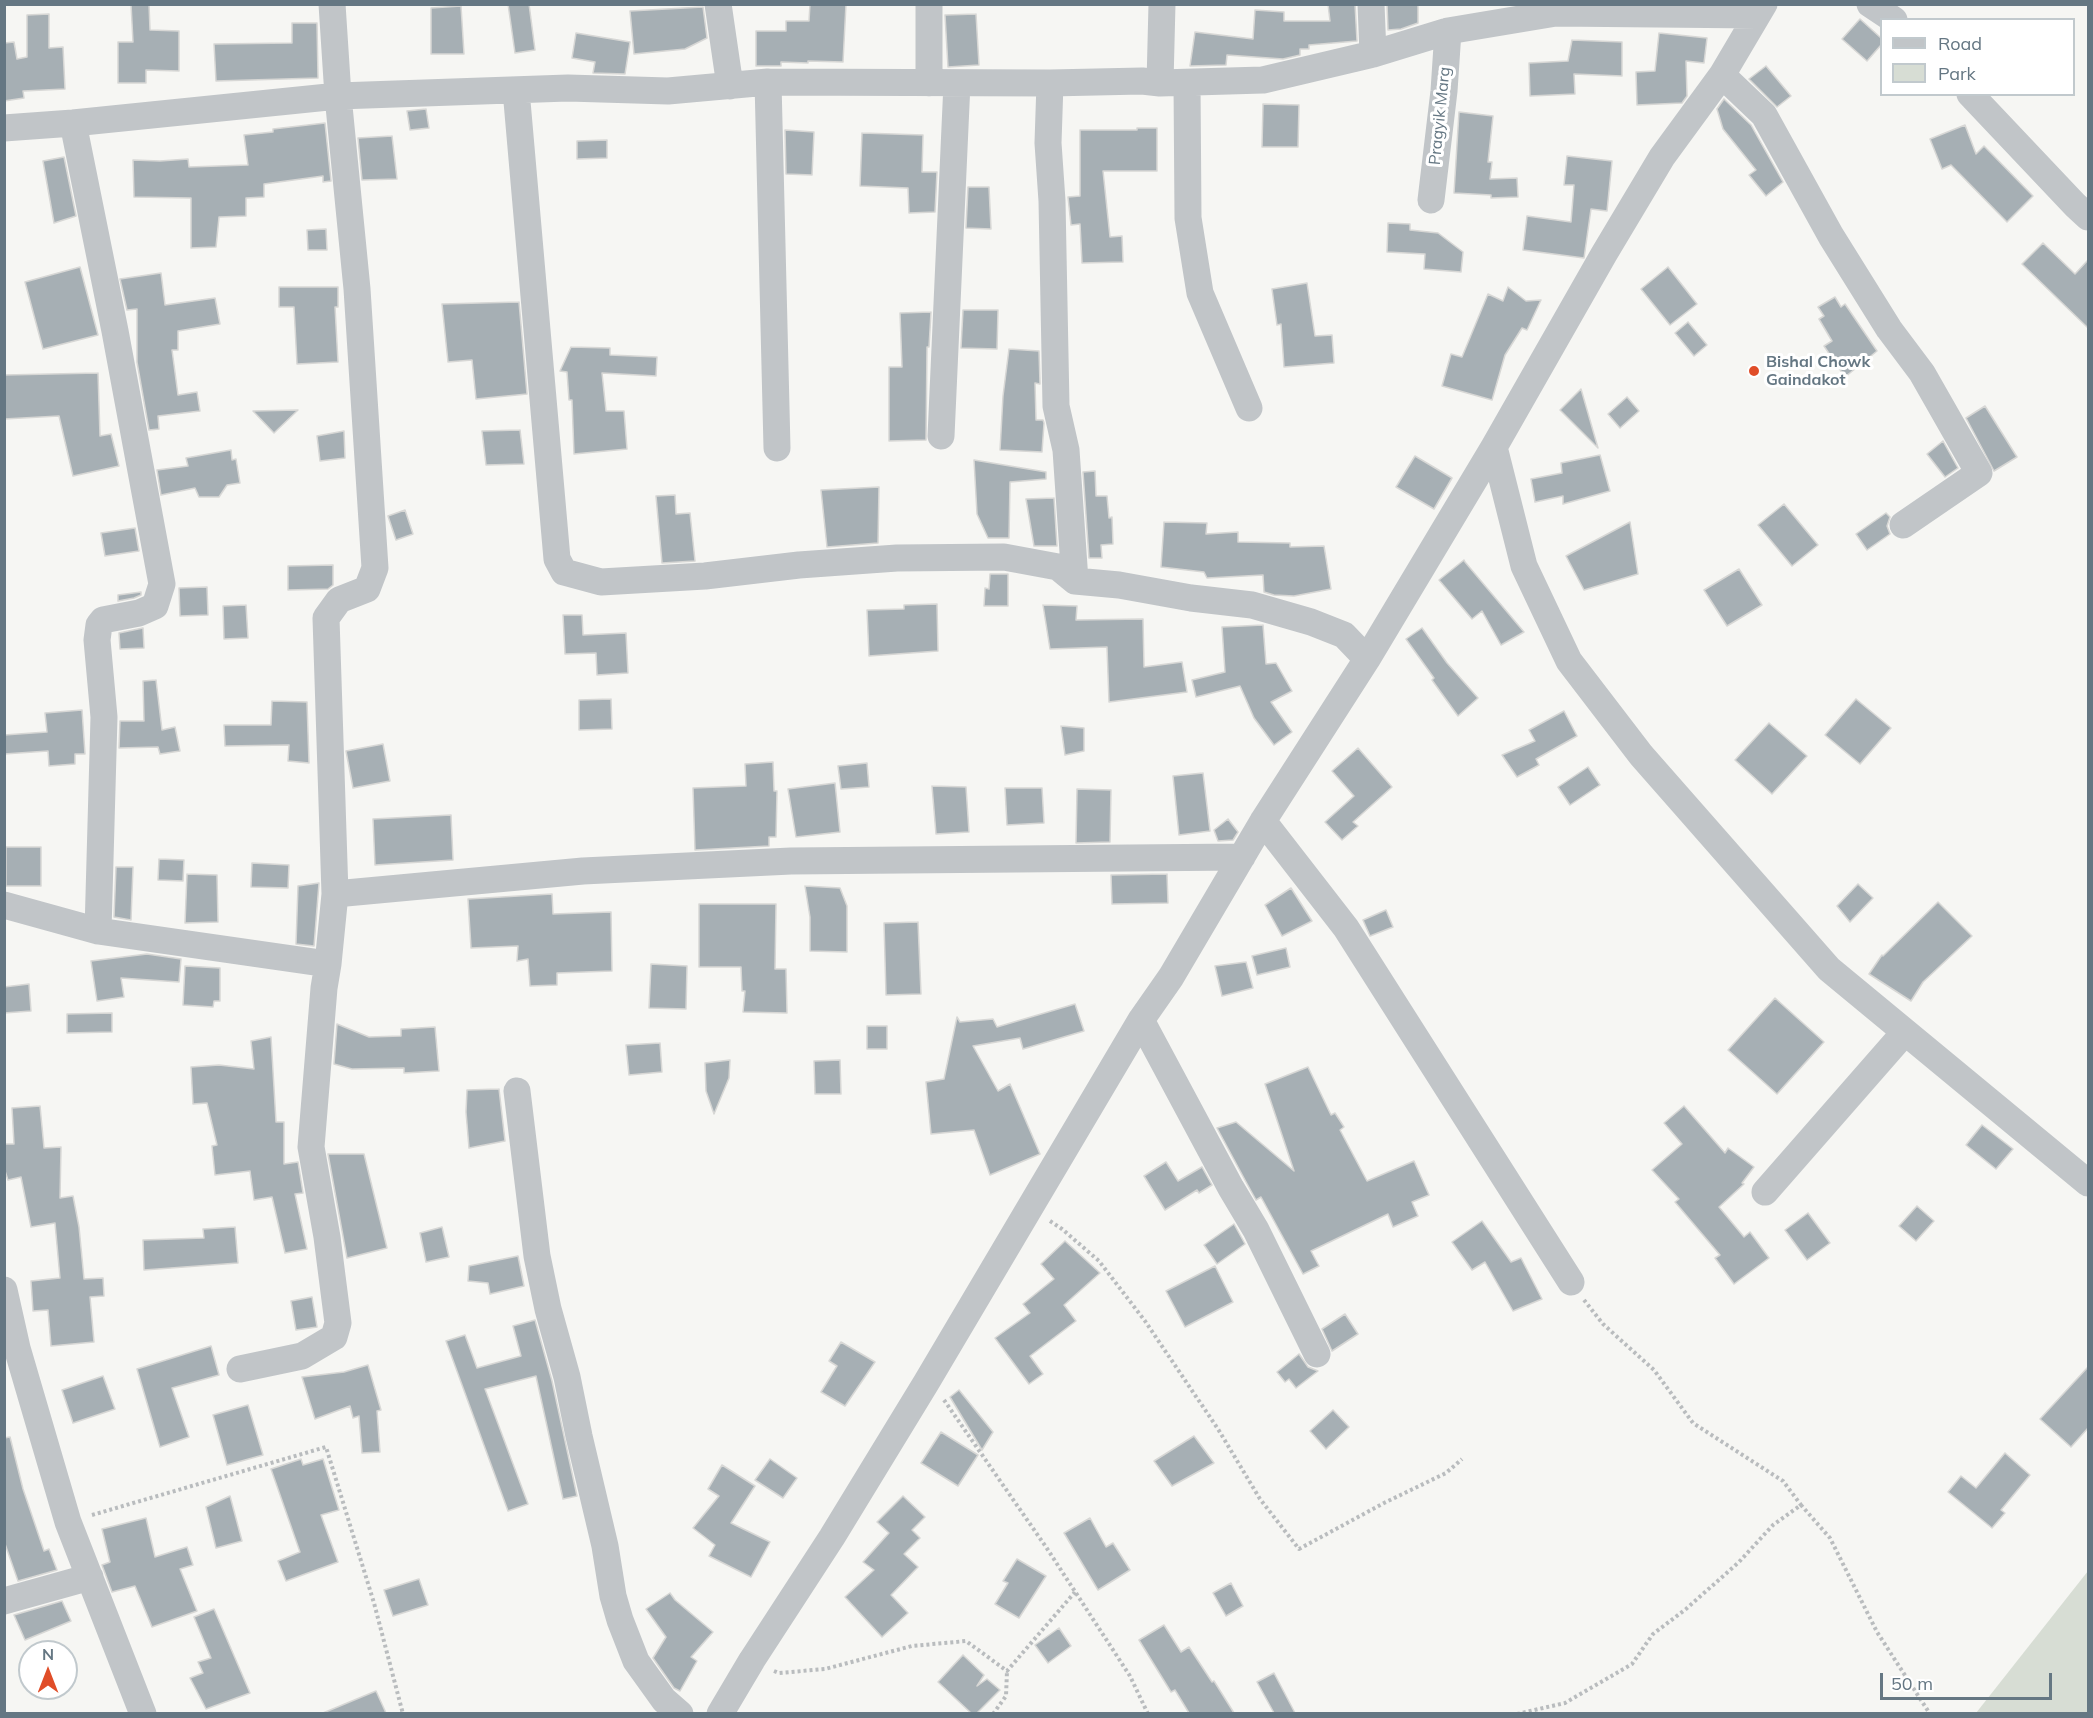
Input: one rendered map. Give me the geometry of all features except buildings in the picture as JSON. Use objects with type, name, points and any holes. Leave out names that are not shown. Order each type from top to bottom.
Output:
[{"type":"street","points":[[240,1369],[302,1356],[334,1337],[338,1323],[329,1248],[311,1147],[334,894],[326,618],[339,600],[367,588],[375,568],[357,289],[338,96],[332,4]]},
{"type":"street","points":[[718,4],[730,86]]},
{"type":"street","points":[[929,4],[929,83]]},
{"type":"street","points":[[1160,83],[1162,4]]},
{"type":"street","points":[[1371,4],[1373,54]]},
{"type":"street","points":[[1870,4],[1891,18]]},
{"type":"street","points":[[4,128],[338,96],[568,88],[668,91],[768,82],[1142,81],[1187,83],[1263,80],[1373,54],[1448,31],[1556,13],[1761,10]]},
{"type":"street","points":[[720,1713],[832,1537],[926,1383],[1263,821],[1367,659],[1494,447],[1662,157],[1722,75],[1761,10]]},
{"type":"street","name":"Pragyik Marg","points":[[1431,200],[1444,91],[1448,31]]},
{"type":"street","points":[[1722,75],[1764,115],[1831,236],[1889,329],[1922,373],[1979,473],[1903,525]]},
{"type":"street","points":[[768,82],[777,448]]},
{"type":"street","points":[[941,436],[957,83]]},
{"type":"street","points":[[1050,83],[1048,143],[1052,201],[1056,406],[1066,450],[1075,581]]},
{"type":"street","points":[[1187,83],[1188,218],[1200,293],[1249,408]]},
{"type":"street","points":[[516,90],[557,559],[564,572],[601,582],[705,576],[799,565],[897,558],[1004,557],[1058,567],[1075,581],[1119,585],[1191,598],[1252,605],[1311,622],[1344,635],[1367,659]]},
{"type":"street","points":[[1972,96],[2088,217]]},
{"type":"street","points":[[73,123],[115,331],[162,584],[154,606],[139,613],[103,620],[99,625],[97,640],[105,717],[98,931]]},
{"type":"street","points":[[1494,447],[1524,566],[1569,661],[1641,755],[1829,969],[2088,1183]]},
{"type":"street","points":[[1263,821],[1346,928],[1571,1282]]},
{"type":"street","points":[[334,894],[583,871],[791,861],[1242,857]]},
{"type":"street","points":[[4,905],[98,931],[328,964]]},
{"type":"street","points":[[1142,1020],[1231,1188],[1256,1230],[1317,1354]]},
{"type":"street","points":[[1765,1192],[1905,1032]]},
{"type":"street","points":[[517,1091],[539,1266],[605,1546],[613,1596],[636,1661],[670,1709]]},
{"type":"street","points":[[4,1290],[17,1348],[68,1522],[143,1713]]},
{"type":"street","points":[[4,1601],[90,1577]]},
{"type":"path","points":[[1029,1208],[1062,1229],[1099,1261],[1176,1363],[1260,1499],[1299,1549],[1384,1503],[1446,1473],[1462,1459]]},
{"type":"path","points":[[1571,1282],[1603,1324],[1654,1370],[1693,1423],[1783,1481],[1830,1538],[1877,1632],[1930,1713]]},
{"type":"path","points":[[926,1383],[942,1398],[1046,1547],[1130,1676],[1148,1713]]},
{"type":"path","points":[[68,1522],[326,1447],[374,1603],[403,1713]]},
{"type":"path","points":[[1517,1713],[1565,1703],[1632,1664],[1653,1634],[1686,1610],[1739,1562],[1773,1525],[1801,1505]]},
{"type":"path","points":[[993,1713],[1006,1696],[1007,1671],[1075,1592]]},
{"type":"path","points":[[752,1660],[779,1673],[825,1669],[912,1646],[966,1641],[1007,1671]]},
{"type":"green space","points":[[2088,1571],[2088,1713],[1976,1713]]},
{"type":"place","name":"Bishal Chowk Gaindakot","points":[[1754,371]]}]
